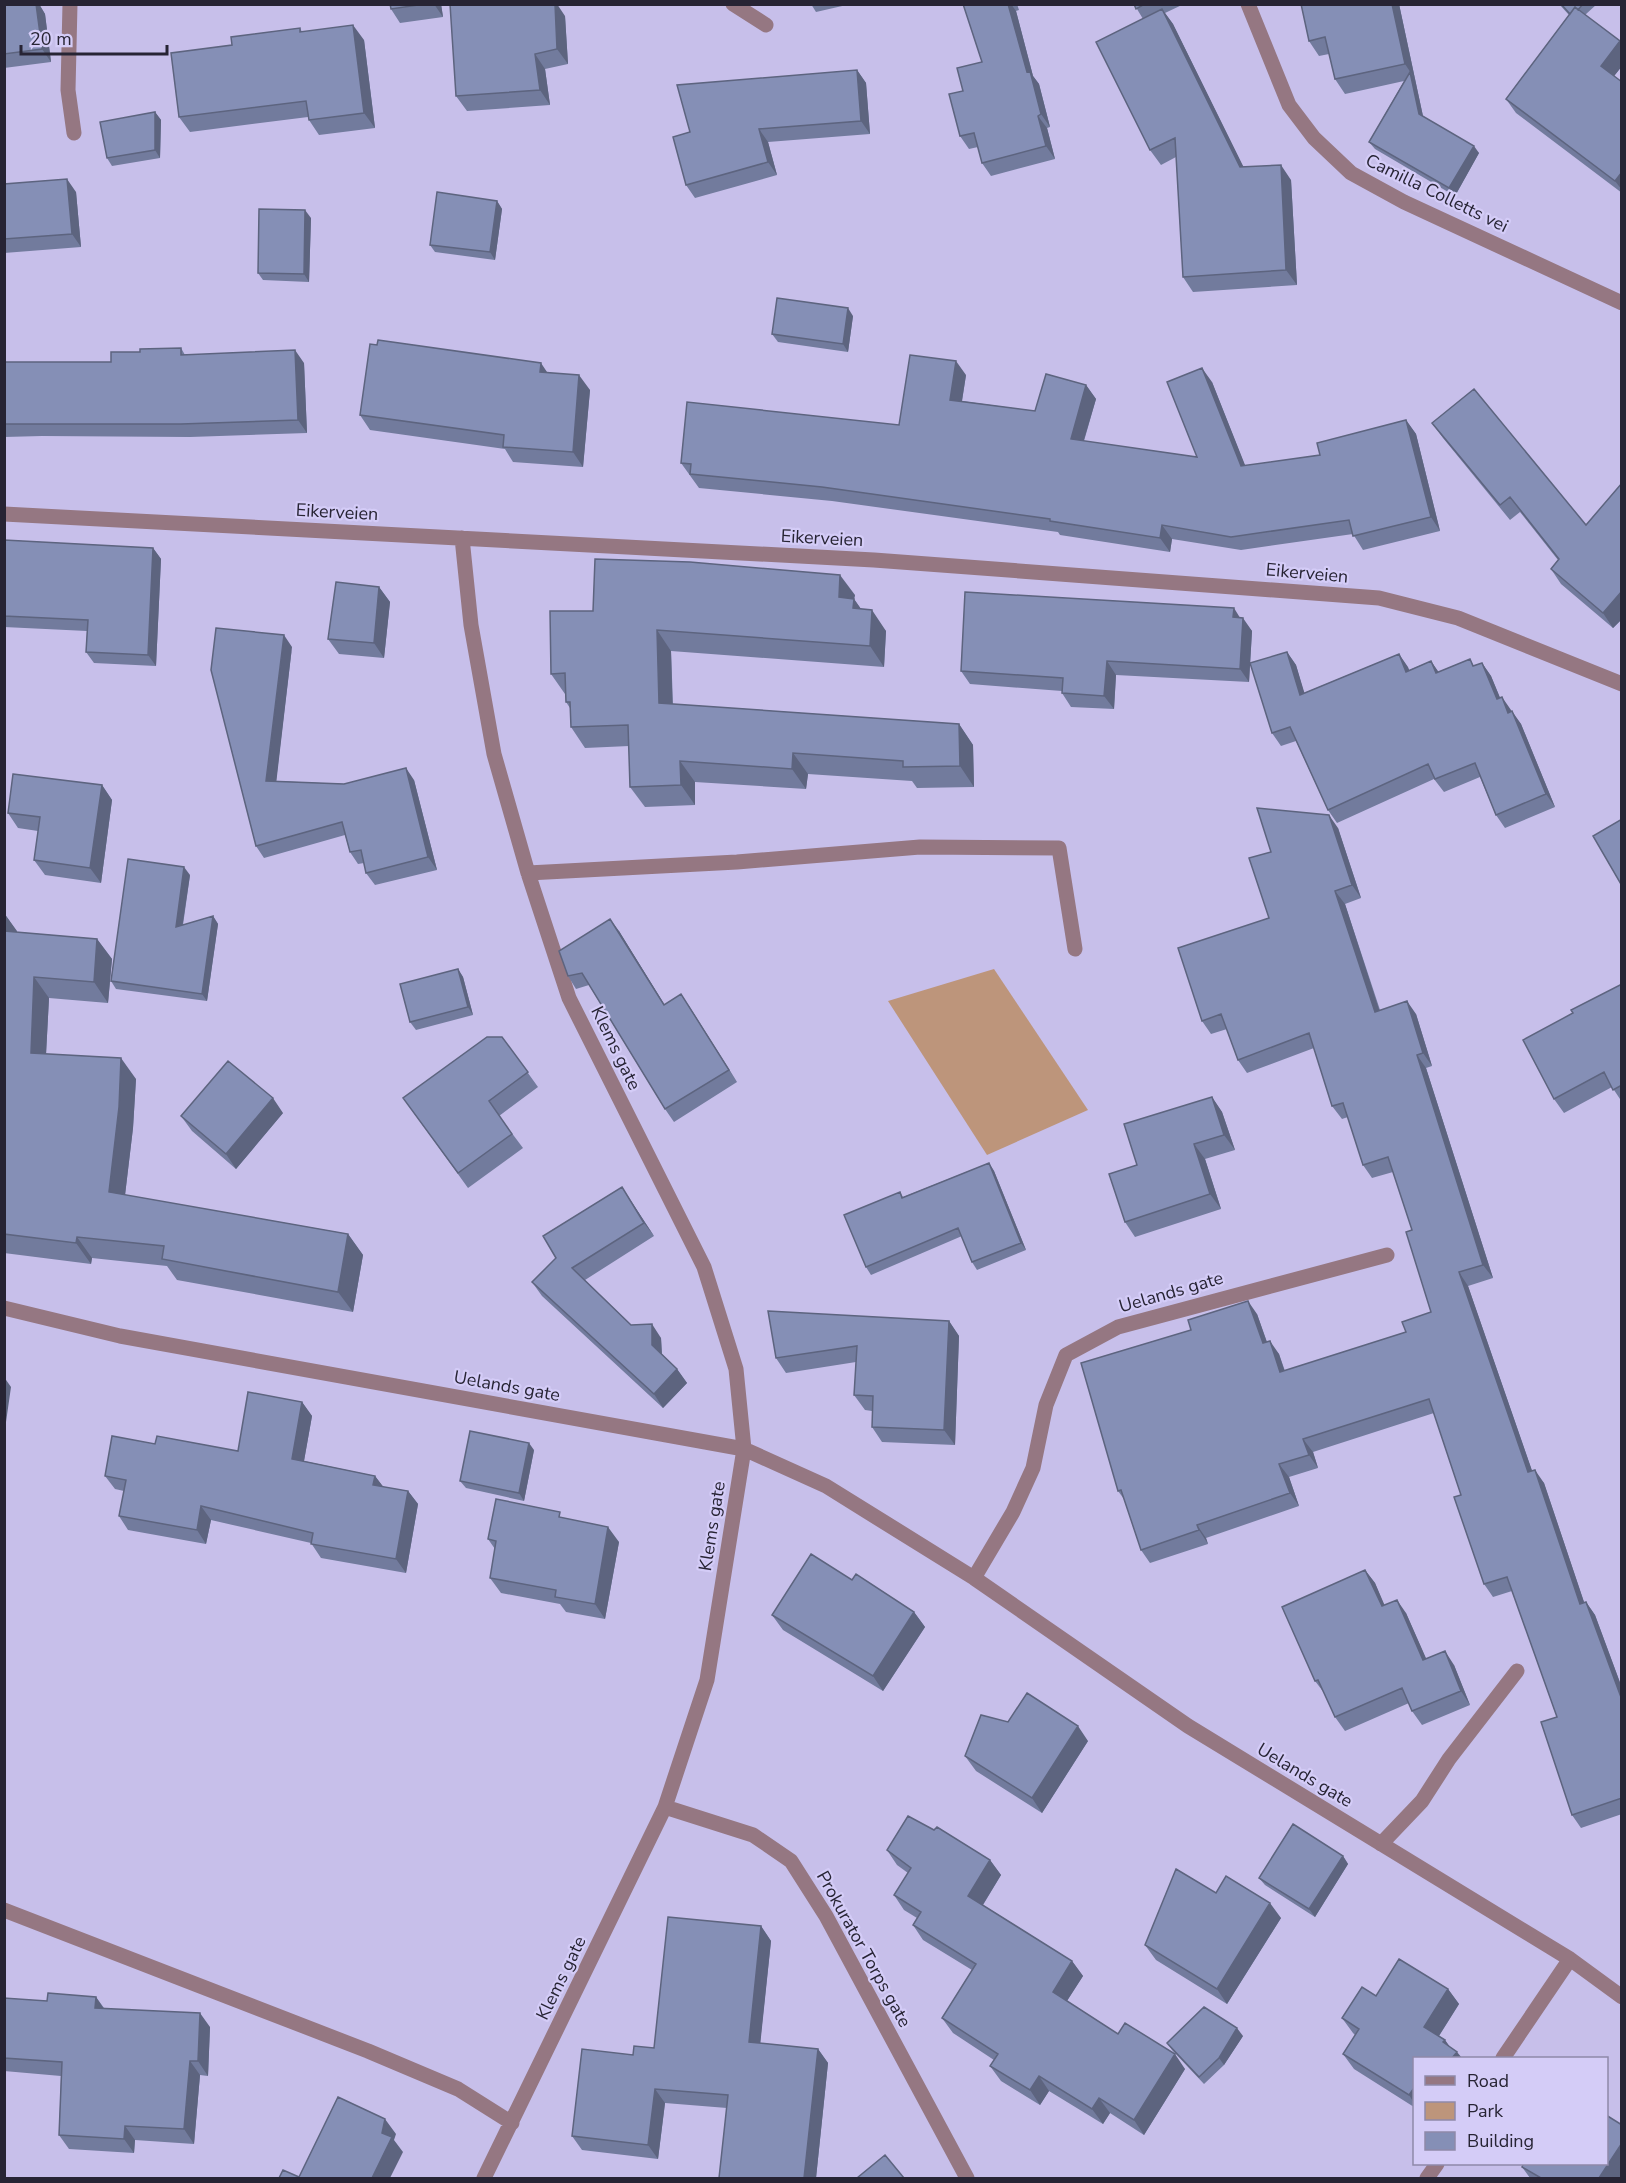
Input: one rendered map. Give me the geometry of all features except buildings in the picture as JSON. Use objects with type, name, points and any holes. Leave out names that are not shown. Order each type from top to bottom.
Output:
[{"type":"street","points":[[70,4],[68,90],[74,133]]},
{"type":"street","points":[[733,4],[766,25]]},
{"type":"street","name":"Camilla Colletts vei","points":[[1248,4],[1289,105],[1314,138],[1351,173],[1404,202],[1622,303]]},
{"type":"street","name":"Eikerveien","points":[[4,514],[885,561],[1379,598],[1458,618],[1622,684]]},
{"type":"street","name":"Klems gate","points":[[462,538],[471,625],[494,754],[528,873],[569,998],[704,1267],[736,1369],[744,1449],[707,1680],[665,1807],[484,2178]]},
{"type":"street","points":[[528,873],[737,862],[920,847],[1059,848],[1075,950]]},
{"type":"street","name":"Uelands gate","points":[[974,1578],[1013,1512],[1033,1468],[1046,1405],[1066,1355],[1118,1327],[1386,1255]]},
{"type":"street","name":"Uelands gate","points":[[4,1308],[120,1336],[744,1449],[826,1486],[974,1578],[1188,1726],[1570,1959],[1622,1997]]},
{"type":"street","points":[[1381,1844],[1422,1801],[1449,1760],[1517,1671]]},
{"type":"street","name":"Prokurator Torps gate","points":[[665,1807],[753,1835],[791,1861],[826,1916],[967,2178]]},
{"type":"street","points":[[4,1910],[368,2051],[458,2089],[512,2123]]},
{"type":"street","points":[[1504,2057],[1570,1959]]},
{"type":"street","points":[[1427,2178],[1436,2165]]},
{"type":"green space","points":[[994,969],[1088,1110],[987,1155],[888,1001]]}]
